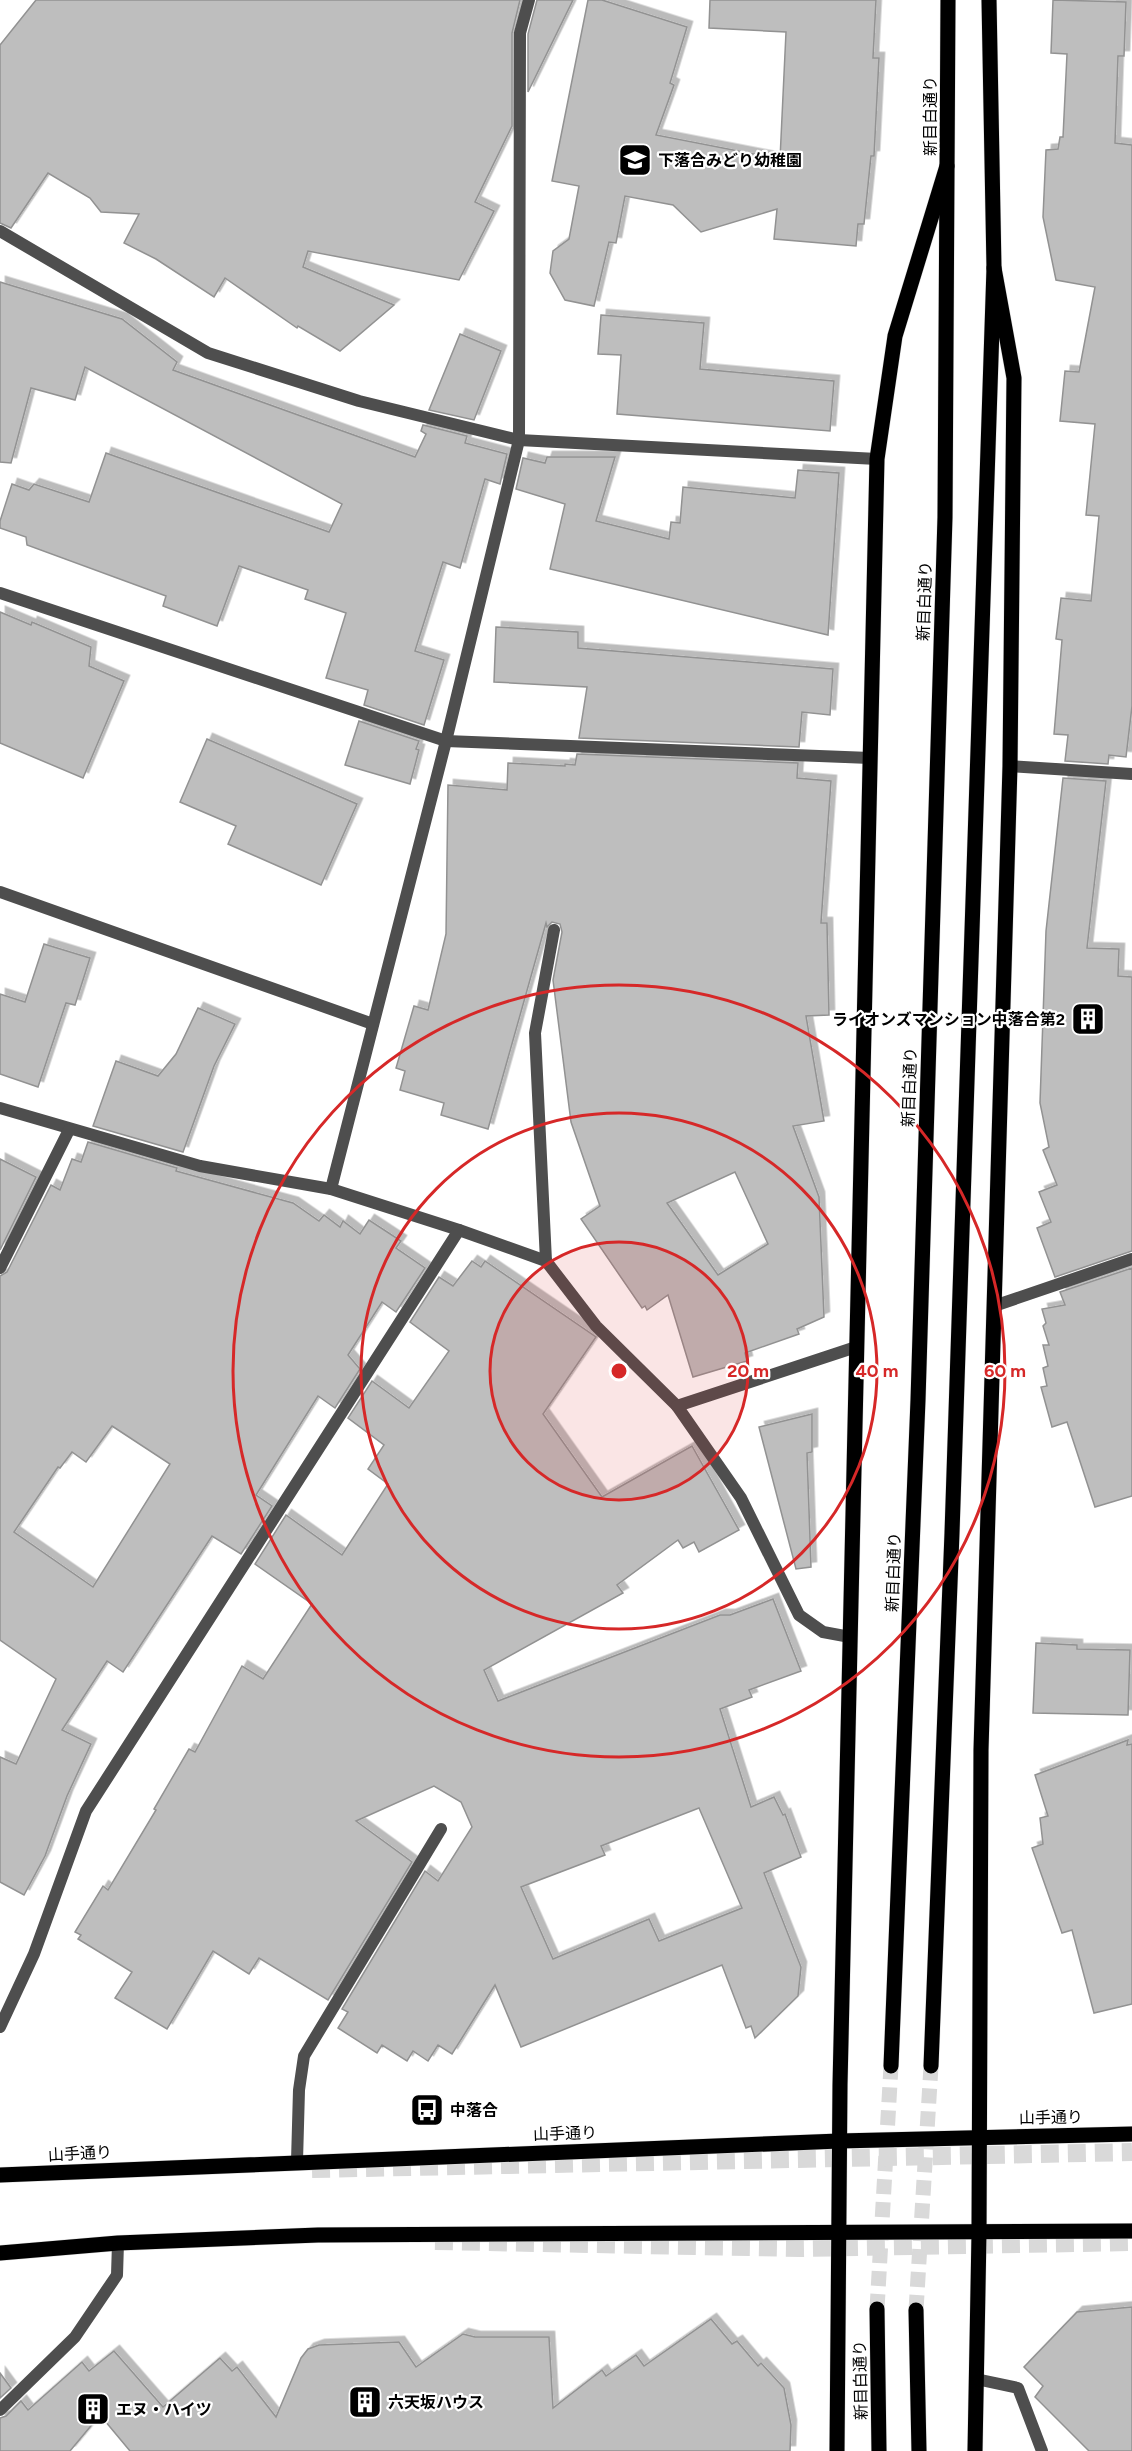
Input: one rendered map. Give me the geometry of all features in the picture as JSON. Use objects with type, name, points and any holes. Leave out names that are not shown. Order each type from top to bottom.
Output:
[{"type":"main road","name":"新目白通り","points":[[891,2066],[918,1400],[944,529],[948,0]]},
{"type":"main road","points":[[931,2066],[953,1521],[994,268],[989,0]]},
{"type":"main road","points":[[837,2451],[839,2141],[877,459],[895,336],[947,166]]},
{"type":"main road","points":[[975,2451],[979,2234],[981,1750],[1010,766],[1014,378],[994,268]]},
{"type":"main road","name":"山手通り","points":[[0,2175],[297,2161],[839,2141],[1132,2134]]},
{"type":"main road","points":[[0,2253],[118,2243],[318,2235],[838,2231],[979,2234],[1132,2231]]},
{"type":"main road","name":"新目白通り","points":[[877,2309],[879,2451]]},
{"type":"main road","points":[[916,2310],[919,2451]]},
{"type":"street","points":[[331,1189],[446,741],[519,440],[519,33],[529,0]]},
{"type":"street","points":[[0,231],[208,353],[359,401],[519,440],[877,459]]},
{"type":"street","points":[[0,592],[446,741],[870,759]]},
{"type":"street","points":[[1010,766],[1132,774]]},
{"type":"street","points":[[0,892],[373,1024]]},
{"type":"street","points":[[546,1261],[535,1033],[554,930]]},
{"type":"street","points":[[0,1108],[69,1130],[200,1166],[331,1189],[546,1261],[596,1326],[677,1406],[741,1498],[799,1616],[823,1632],[850,1637]]},
{"type":"street","points":[[0,1268],[69,1130]]},
{"type":"street","points":[[0,2027],[34,1954],[86,1811],[459,1230]]},
{"type":"street","points":[[994,1306],[1132,1258]]},
{"type":"street","points":[[677,1406],[856,1347]]},
{"type":"street","points":[[297,2161],[299,2090],[304,2056],[441,1829]]},
{"type":"street","points":[[0,2410],[75,2337],[117,2275],[118,2243]]},
{"type":"street","points":[[976,2379],[1018,2388],[1042,2451]]},
{"type":"building","points":[[36,0],[520,0],[512,33],[512,126],[475,202],[494,211],[459,280],[308,251],[303,267],[394,305],[340,351],[298,326],[297,328],[225,278],[214,297],[156,259],[124,243],[139,214],[101,212],[90,198],[48,173],[11,228],[0,223],[0,45]]},
{"type":"building","points":[[537,0],[573,0],[528,92],[528,34]]},
{"type":"building","points":[[588,0],[602,0],[687,27],[670,83],[674,85],[656,135],[780,159],[786,32],[709,28],[710,0],[876,0],[873,58],[879,58],[874,156],[871,156],[864,224],[858,224],[856,246],[774,239],[777,209],[701,232],[673,205],[625,196],[616,243],[609,242],[594,306],[565,300],[550,273],[553,251],[569,239],[579,186],[552,181]]},
{"type":"building","points":[[1053,0],[1126,2],[1124,56],[1118,56],[1115,143],[1132,145],[1132,706],[1126,757],[1109,755],[1108,764],[1065,761],[1068,735],[1054,734],[1062,640],[1056,639],[1061,598],[1091,601],[1099,516],[1086,515],[1095,424],[1060,421],[1065,371],[1079,372],[1095,287],[1056,280],[1043,217],[1046,150],[1058,149],[1060,137],[1063,137],[1067,54],[1051,53]]},
{"type":"building","points":[[0,282],[122,319],[177,362],[173,370],[415,457],[426,434],[421,431],[423,425],[467,436],[465,443],[507,454],[500,484],[485,479],[460,568],[443,562],[415,651],[444,660],[424,725],[364,705],[368,690],[326,678],[346,613],[305,599],[308,590],[239,566],[217,626],[163,606],[166,596],[27,545],[26,537],[0,528],[0,521],[12,484],[29,490],[34,484],[89,502],[106,453],[329,532],[342,504],[85,367],[75,400],[31,388],[11,463],[0,462]]},
{"type":"building","points":[[601,315],[704,323],[700,369],[834,381],[830,431],[617,414],[621,355],[598,354]]},
{"type":"building","points":[[460,334],[501,351],[474,420],[429,410]]},
{"type":"building","points":[[547,457],[615,457],[596,521],[669,539],[671,522],[680,523],[683,487],[795,498],[798,470],[839,473],[828,635],[550,569],[565,504],[516,489],[523,458],[545,463]]},
{"type":"building","points":[[0,612],[31,625],[32,622],[91,647],[89,666],[124,681],[83,778],[0,743]]},
{"type":"building","points":[[496,627],[578,632],[578,648],[833,669],[830,715],[802,712],[799,747],[579,738],[587,687],[494,682]]},
{"type":"building","points":[[359,721],[419,741],[416,749],[419,750],[410,784],[345,765]]},
{"type":"building","points":[[207,739],[357,804],[321,885],[228,844],[236,826],[180,802]]},
{"type":"building","points":[[577,754],[798,763],[797,778],[831,781],[821,923],[827,923],[829,1015],[806,1016],[824,1121],[793,1126],[819,1197],[824,1317],[797,1329],[799,1334],[745,1353],[747,1361],[693,1377],[668,1295],[647,1310],[645,1306],[642,1308],[581,1219],[600,1206],[571,1122],[553,980],[562,932],[560,924],[552,922],[547,927],[546,923],[488,1129],[441,1115],[444,1103],[400,1090],[405,1071],[396,1068],[414,1006],[428,1010],[446,934],[448,785],[507,790],[508,763],[575,765]],"holes":[[[735,1172],[768,1244],[718,1275],[667,1203]]]},
{"type":"building","points":[[1063,778],[1106,781],[1087,948],[1119,949],[1118,976],[1132,977],[1132,1251],[1055,1277],[1037,1228],[1051,1222],[1039,1192],[1057,1185],[1043,1150],[1049,1147],[1040,1103],[1046,931]]},
{"type":"building","points":[[44,944],[90,958],[75,1005],[66,1003],[38,1087],[0,1074],[0,994],[25,1002]]},
{"type":"building","points":[[198,1008],[235,1024],[214,1066],[183,1152],[93,1126],[116,1061],[158,1076],[176,1054]]},
{"type":"building","points":[[88,1142],[177,1168],[176,1171],[293,1203],[319,1221],[324,1215],[340,1227],[343,1221],[360,1234],[369,1220],[401,1241],[396,1248],[425,1268],[396,1312],[382,1302],[348,1355],[360,1369],[335,1408],[318,1396],[256,1495],[272,1506],[241,1554],[212,1536],[123,1672],[107,1661],[62,1730],[91,1744],[67,1796],[45,1856],[24,1895],[0,1882],[0,1757],[16,1764],[56,1679],[0,1640],[0,1276],[7,1272],[51,1185],[60,1190],[72,1159],[81,1162]],"holes":[[[112,1426],[170,1464],[93,1587],[14,1532],[58,1467],[60,1468],[72,1452],[86,1462]]]},
{"type":"building","points":[[0,1159],[36,1177],[0,1250]]},
{"type":"building","points":[[472,1261],[481,1267],[485,1261],[596,1337],[543,1414],[602,1497],[692,1446],[739,1530],[699,1552],[694,1542],[683,1548],[678,1540],[617,1585],[623,1593],[484,1670],[498,1701],[720,1615],[730,1615],[773,1599],[801,1671],[749,1690],[752,1697],[720,1709],[751,1807],[774,1797],[783,1815],[785,1814],[801,1857],[764,1873],[801,1967],[798,1996],[755,2038],[751,2026],[746,2028],[722,1965],[521,2047],[495,1985],[452,2054],[438,2045],[428,2061],[413,2051],[407,2061],[382,2045],[377,2053],[338,2028],[348,2012],[342,2009],[425,1871],[438,1881],[472,1827],[461,1802],[434,1786],[356,1821],[412,1862],[328,2000],[259,1958],[249,1974],[213,1951],[167,2029],[115,1998],[132,1972],[78,1939],[81,1935],[75,1932],[103,1886],[108,1890],[189,1749],[195,1752],[242,1666],[263,1679],[312,1604],[255,1564],[286,1515],[342,1555],[388,1484],[368,1469],[384,1445],[348,1418],[372,1381],[409,1408],[449,1351],[410,1322],[439,1277],[453,1286]],"holes":[[[699,1808],[742,1908],[659,1941],[649,1919],[553,1959],[521,1887],[605,1855],[601,1846]]]},
{"type":"building","points":[[1132,1268],[1132,1496],[1095,1507],[1067,1422],[1052,1427],[1041,1387],[1047,1386],[1043,1368],[1048,1366],[1043,1345],[1049,1345],[1043,1326],[1046,1323],[1042,1309],[1065,1305],[1060,1292]]},
{"type":"building","points":[[812,1414],[812,1452],[807,1453],[811,1567],[796,1569],[759,1427]]},
{"type":"building","points":[[1036,1643],[1077,1645],[1077,1649],[1130,1650],[1128,1715],[1033,1713]]},
{"type":"building","points":[[1128,1740],[1127,1745],[1132,1744],[1132,2004],[1094,2013],[1072,1930],[1062,1933],[1032,1848],[1043,1844],[1040,1818],[1048,1816],[1035,1775]]},
{"type":"building","points":[[1132,2307],[1132,2451],[1089,2451],[1035,2397],[1043,2386],[1024,2367],[1077,2312]]},
{"type":"building","points":[[711,2319],[732,2344],[737,2341],[758,2366],[761,2363],[784,2388],[791,2425],[790,2451],[130,2451],[100,2415],[70,2451],[0,2451],[0,2418],[6,2416],[21,2401],[28,2410],[82,2362],[89,2371],[114,2351],[163,2407],[220,2358],[232,2371],[237,2367],[276,2417],[301,2358],[308,2349],[319,2345],[399,2342],[416,2367],[463,2334],[475,2337],[549,2337],[553,2408],[602,2370],[606,2376],[636,2355],[644,2366]]},
{"type":"building","points":[[0,2373],[11,2388],[0,2398]]},
{"type":"tunnel","points":[[877,2309],[891,2066]]},
{"type":"tunnel","points":[[916,2310],[931,2066]]},
{"type":"tunnel","points":[[312,2169],[1132,2152]]},
{"type":"tunnel","points":[[435,2241],[801,2248],[1132,2242]]},
{"type":"place","name":"下落合みどり幼稚園","points":[[635,160]]},
{"type":"place","name":"ライオンズマンション中落合第2","points":[[1088,1019]]},
{"type":"place","name":"中落合","points":[[427,2110]]},
{"type":"place","name":"六天坂ハウス","points":[[365,2402]]},
{"type":"place","name":"エヌ・ハイツ","points":[[93,2409]]}]
